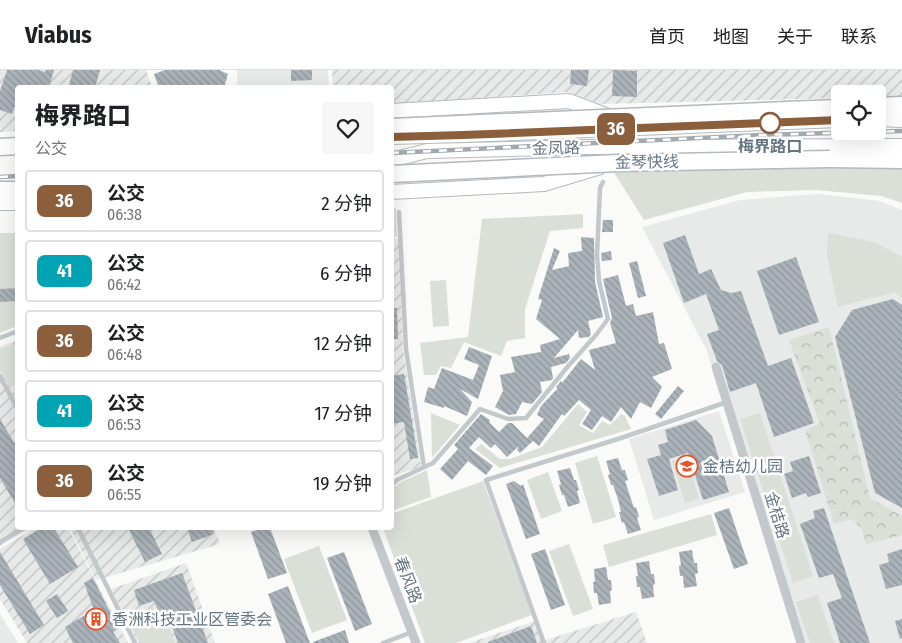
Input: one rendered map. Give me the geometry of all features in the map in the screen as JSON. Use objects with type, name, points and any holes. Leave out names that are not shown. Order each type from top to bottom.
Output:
[{"type":"highway","points":[[886,106],[902,105]]},
{"type":"highway","points":[[394,127],[831,108]]},
{"type":"highway","points":[[0,147],[15,146]]},
{"type":"highway","name":"金琴快线","points":[[394,174],[618,163],[830,159],[902,160]]},
{"type":"highway","points":[[0,190],[15,190]]},
{"type":"main road","points":[[394,110],[569,101],[640,128]]},
{"type":"main road","name":"金凤路","points":[[394,137],[831,120]]},
{"type":"main road","points":[[886,120],[902,120]]},
{"type":"main road","name":"金凤路","points":[[394,159],[427,152],[666,147],[902,146]]},
{"type":"main road","points":[[394,192],[544,184],[666,147]]},
{"type":"main road","points":[[0,153],[15,153]]},
{"type":"main road","points":[[0,203],[15,203]]},
{"type":"street","name":"金桔路","points":[[716,367],[801,643]]},
{"type":"street","name":"春风路","points":[[373,530],[416,643]]},
{"type":"lane","points":[[394,482],[433,463],[480,408],[508,419],[526,418],[569,364],[596,336],[608,319],[598,281],[600,188],[604,182]]},
{"type":"lane","points":[[399,212],[406,349],[424,467]]},
{"type":"lane","points":[[0,338],[15,332]]},
{"type":"lane","points":[[0,376],[15,404]]},
{"type":"lane","points":[[544,643],[486,480],[618,439],[727,402]]},
{"type":"lane","points":[[0,542],[21,530]]},
{"type":"lane","points":[[79,530],[135,643]]},
{"type":"lane","points":[[383,643],[412,632]]},
{"type":"shaded area","points":[[0,70],[146,70],[151,85],[15,85],[15,131],[0,132]]},
{"type":"shaded area","points":[[237,70],[328,70],[329,85],[237,85]]},
{"type":"shaded area","points":[[332,70],[902,70],[902,96],[886,97],[886,85],[831,85],[831,98],[601,104],[568,92],[394,104],[394,85],[333,85]]},
{"type":"shaded area","points":[[818,194],[880,201],[902,210],[902,643],[806,643],[706,349],[642,227],[740,200]]},
{"type":"shaded area","points":[[394,239],[399,239],[403,349],[421,467],[394,475]]},
{"type":"shaded area","points":[[15,341],[15,530],[27,530],[0,546],[0,346]]},
{"type":"shaded area","name":"金桔幼儿园","points":[[719,411],[745,492],[654,520],[629,439]]},
{"type":"shaded area","points":[[32,530],[69,530],[128,643],[27,643],[0,599],[0,549]]},
{"type":"shaded area","points":[[71,530],[215,530],[220,544],[96,580]]},
{"type":"shaded area","points":[[186,563],[215,643],[138,643],[111,589]]},
{"type":"shaded area","points":[[636,612],[647,643],[469,643],[535,621],[542,641]]},
{"type":"shaded area","points":[[0,614],[18,643],[0,643]]},
{"type":"green space","points":[[902,164],[902,203],[881,196],[816,190],[747,192],[644,220],[613,171]]},
{"type":"green space","points":[[394,208],[396,208],[397,237],[394,237]]},
{"type":"green space","points":[[583,214],[583,228],[550,231],[525,309],[525,338],[507,341],[501,356],[464,342],[451,368],[441,366],[436,375],[424,375],[420,343],[468,337],[482,219]]},
{"type":"green space","points":[[0,233],[15,233],[15,327],[0,333]]},
{"type":"green space","points":[[828,233],[874,242],[902,257],[902,298],[895,292],[838,307],[827,256]]},
{"type":"green space","points":[[446,280],[449,326],[433,327],[430,281]]},
{"type":"green space","points":[[829,327],[870,498],[902,516],[902,535],[866,544],[862,529],[852,519],[834,524],[805,430],[820,424],[789,340]]},
{"type":"green space","points":[[15,344],[15,384],[10,388],[0,369],[0,349]]},
{"type":"green space","points":[[578,404],[587,412],[579,425],[593,433],[602,421],[610,425],[621,414],[625,416],[631,429],[500,468],[475,449],[481,444],[500,459],[510,459],[542,447]]},
{"type":"green space","points":[[431,413],[460,425],[432,458]]},
{"type":"green space","points":[[760,413],[813,576],[793,583],[740,419]]},
{"type":"green space","points":[[597,456],[616,517],[593,524],[575,463]]},
{"type":"green space","points":[[687,457],[699,499],[685,503],[672,461]]},
{"type":"green space","points":[[427,470],[431,497],[394,510],[394,487]]},
{"type":"green space","points":[[548,472],[562,511],[541,519],[527,480]]},
{"type":"green space","points":[[483,481],[532,615],[456,643],[425,643],[384,530],[394,530],[394,513]]},
{"type":"green space","points":[[711,514],[717,535],[609,567],[603,545]]},
{"type":"green space","points":[[569,544],[593,609],[573,616],[549,551]]},
{"type":"green space","points":[[319,546],[347,620],[312,633],[284,559]]},
{"type":"green space","points":[[818,595],[834,643],[810,643],[796,602]]},
{"type":"green space","points":[[153,607],[157,618],[164,616],[175,643],[140,643],[126,616]]},
{"type":"building","points":[[7,70],[38,70],[45,72],[46,70],[54,70],[50,85],[15,85],[15,106],[12,114],[0,110],[0,91]]},
{"type":"building","points":[[73,70],[100,70],[96,85],[69,85]]},
{"type":"building","points":[[165,70],[219,70],[228,74],[225,85],[158,85],[154,74]]},
{"type":"building","points":[[291,70],[312,70],[312,80],[291,81]]},
{"type":"building","points":[[571,70],[589,70],[587,86],[570,84]]},
{"type":"building","points":[[613,70],[637,71],[637,97],[612,96]]},
{"type":"building","points":[[603,220],[613,220],[613,232],[602,232]]},
{"type":"building","points":[[685,235],[699,274],[711,269],[721,290],[731,293],[741,291],[768,366],[791,358],[814,423],[774,437],[756,383],[730,392],[722,365],[717,361],[707,334],[719,330],[706,294],[684,303],[663,243]]},
{"type":"building","points":[[581,237],[594,238],[595,282],[603,317],[588,321],[591,334],[589,337],[579,338],[578,330],[554,358],[569,354],[570,358],[566,363],[551,367],[552,380],[540,382],[542,392],[532,404],[522,402],[516,414],[509,415],[495,407],[503,391],[500,375],[515,372],[511,357],[541,352],[540,345],[560,339],[536,319],[542,300],[538,299],[554,248],[560,251],[552,270],[569,266],[568,253],[582,251]]},
{"type":"building","points":[[611,251],[612,260],[602,261],[601,253]]},
{"type":"building","points":[[796,257],[819,322],[779,335],[757,271]]},
{"type":"building","points":[[637,261],[646,296],[638,298],[629,263]]},
{"type":"building","points":[[618,275],[626,306],[633,304],[636,316],[653,312],[659,344],[664,343],[672,369],[652,377],[662,387],[651,408],[640,402],[631,419],[621,407],[611,422],[602,416],[592,430],[582,424],[591,410],[579,400],[564,416],[562,414],[539,446],[533,441],[520,453],[517,450],[519,446],[507,457],[495,444],[491,448],[479,437],[469,448],[493,466],[486,475],[468,461],[452,480],[440,469],[458,449],[454,445],[481,414],[490,420],[489,422],[499,432],[508,423],[512,423],[527,438],[544,419],[537,415],[541,406],[581,359],[595,370],[589,350],[616,343],[610,323],[612,318],[603,279]]},
{"type":"building","points":[[15,288],[15,301],[0,302],[0,289]]},
{"type":"building","points":[[893,299],[902,305],[902,508],[875,493],[835,337],[852,310]]},
{"type":"building","points":[[394,308],[397,308],[398,339],[394,339]]},
{"type":"building","points":[[469,347],[492,356],[478,399],[460,389],[472,402],[467,416],[444,406],[444,408],[424,402],[428,387],[434,389],[442,368],[473,380],[479,365],[464,359]]},
{"type":"building","points":[[404,374],[418,458],[410,459],[404,422],[394,424],[394,376]]},
{"type":"building","points":[[678,386],[684,391],[661,419],[655,414]]},
{"type":"building","points":[[0,419],[15,444],[15,503],[0,478]]},
{"type":"building","points":[[696,420],[712,436],[729,492],[703,500],[688,453],[669,459],[678,490],[659,496],[647,459],[661,455],[658,445],[668,442],[665,430]]},
{"type":"building","points":[[809,456],[821,493],[808,497],[806,493],[792,498],[784,474],[793,471],[790,462]]},
{"type":"building","points":[[618,458],[622,470],[625,470],[628,480],[625,481],[634,508],[636,507],[641,530],[628,534],[624,522],[622,523],[618,499],[613,485],[611,485],[606,461]]},
{"type":"building","points":[[570,468],[579,490],[577,491],[580,503],[568,507],[564,495],[562,495],[557,471]]},
{"type":"building","points":[[514,481],[521,486],[523,484],[540,534],[526,539],[506,484]]},
{"type":"building","points":[[729,508],[748,564],[734,569],[714,513]]},
{"type":"building","points":[[824,508],[870,643],[840,643],[827,603],[842,598],[833,574],[819,578],[800,524],[815,518],[813,511]]},
{"type":"building","points":[[38,530],[55,530],[78,567],[50,584],[23,539]]},
{"type":"building","points":[[129,530],[150,530],[162,554],[145,562]]},
{"type":"building","points":[[188,530],[212,530],[214,534],[192,542]]},
{"type":"building","points":[[271,530],[287,573],[268,579],[251,532]]},
{"type":"building","points":[[545,549],[565,605],[551,610],[531,554]]},
{"type":"building","points":[[902,549],[902,585],[886,589],[879,565],[889,562],[887,554]]},
{"type":"building","points":[[692,550],[694,563],[697,563],[698,573],[695,574],[697,586],[684,588],[683,576],[680,576],[679,552]]},
{"type":"building","points":[[0,552],[44,625],[30,634],[0,585]]},
{"type":"building","points":[[344,552],[372,624],[355,631],[327,558]]},
{"type":"building","points":[[649,561],[651,574],[654,574],[654,597],[642,599],[640,587],[637,587],[636,563]]},
{"type":"building","points":[[606,567],[608,580],[611,580],[611,603],[599,605],[597,593],[594,593],[594,569]]},
{"type":"building","points":[[182,573],[208,643],[178,643],[166,610],[159,613],[154,601],[139,606],[134,590]]},
{"type":"building","name":"香洲科技工业区管委会","points":[[93,578],[118,628],[113,632],[120,643],[73,643],[65,627],[94,610],[84,583]]},
{"type":"building","points":[[288,586],[310,643],[286,643],[268,594]]},
{"type":"building","points":[[57,594],[68,611],[57,618],[46,601]]},
{"type":"building","points":[[902,619],[902,638],[900,639],[895,621]]},
{"type":"building","points":[[531,626],[537,643],[488,643],[488,642]]},
{"type":"building","points":[[345,630],[349,643],[313,643],[313,642]]},
{"type":"railway","points":[[394,153],[761,135],[902,131]]},
{"type":"railway","points":[[0,177],[15,176]]},
{"type":"bus line","name":"36","points":[[394,137],[831,120]]},
{"type":"place","name":"梅界路口","points":[[770,123]]},
{"type":"place","name":"金桔幼儿园","points":[[687,466]]},
{"type":"place","name":"香洲科技工业区管委会","points":[[96,619]]}]
